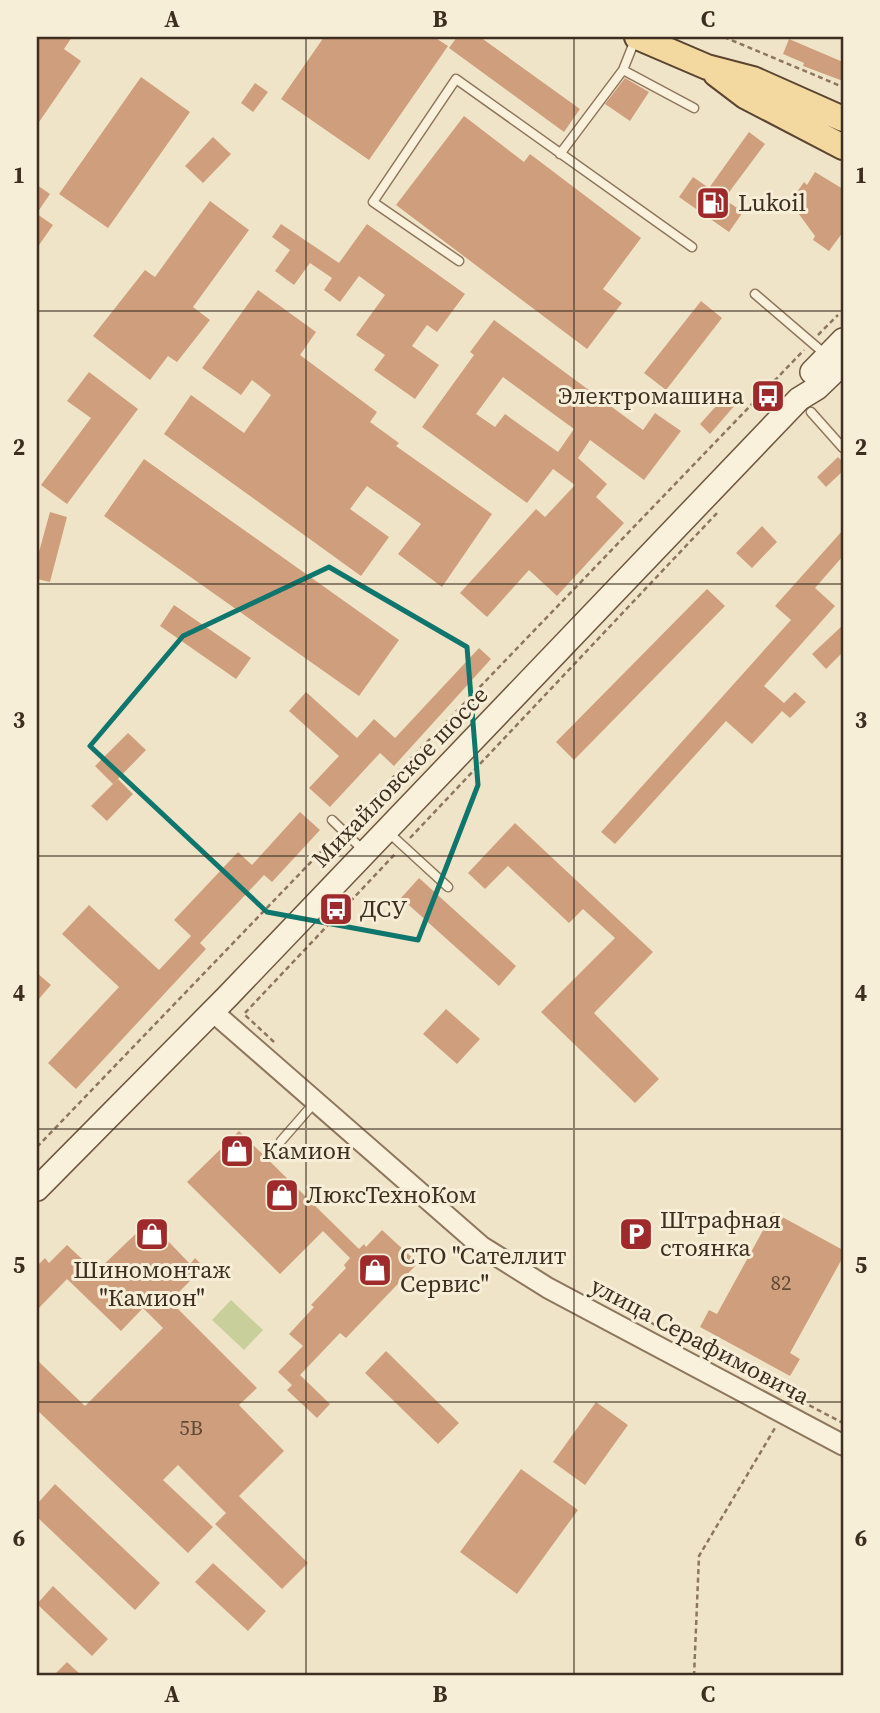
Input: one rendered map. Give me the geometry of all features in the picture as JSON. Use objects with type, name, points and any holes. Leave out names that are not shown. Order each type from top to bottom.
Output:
[{"type":"main road","points":[[636,37],[707,67],[753,79],[843,119]]},
{"type":"main road","points":[[707,67],[745,96],[843,147]]},
{"type":"main road","name":"Михайловское шоссе","points":[[37,1189],[365,853],[395,838],[805,406],[806,378],[831,350]]},
{"type":"street","name":"улица Серафимовича","points":[[212,1011],[481,1246],[548,1288],[843,1444]]},
{"type":"lane","points":[[560,154],[623,70],[636,37]]},
{"type":"lane","points":[[623,70],[694,108]]},
{"type":"lane","points":[[459,261],[373,202],[456,79],[692,247]]},
{"type":"lane","points":[[755,295],[831,350]]},
{"type":"lane","points":[[805,406],[843,448]]},
{"type":"lane","points":[[332,820],[365,853]]},
{"type":"lane","points":[[395,838],[449,887]]},
{"type":"lane","points":[[281,1142],[315,1102]]},
{"type":"path","points":[[724,37],[843,88]]},
{"type":"path","points":[[37,1147],[342,830],[831,350],[838,315]]},
{"type":"path","points":[[273,1041],[244,1013],[395,838],[726,503]]},
{"type":"path","points":[[616,1305],[843,1423]]},
{"type":"path","points":[[694,1676],[699,1556],[784,1413]]},
{"type":"highlighted area","points":[[329,567],[467,647],[478,785],[418,940],[267,912],[90,746],[183,636]]},
{"type":"green space","points":[[231,1300],[263,1330],[244,1350],[212,1320]]},
{"type":"building","points":[[37,37],[72,37],[64,49],[81,61],[37,125]]},
{"type":"building","points":[[324,37],[434,37],[448,46],[369,160],[281,99]]},
{"type":"building","points":[[457,37],[480,37],[580,109],[564,132],[449,48]]},
{"type":"building","points":[[789,39],[843,62],[843,81],[803,66],[804,63],[783,54]]},
{"type":"building","points":[[141,77],[190,112],[108,228],[59,194]]},
{"type":"building","points":[[625,78],[649,92],[630,121],[605,104]]},
{"type":"building","points":[[255,83],[268,92],[253,112],[241,103]]},
{"type":"building","points":[[464,116],[524,162],[530,154],[641,238],[603,289],[622,303],[587,349],[396,205]]},
{"type":"building","points":[[749,132],[765,144],[724,199],[743,212],[729,232],[679,197],[693,177],[709,188]]},
{"type":"building","points":[[213,137],[231,154],[203,183],[185,166]]},
{"type":"building","points":[[815,172],[843,189],[843,232],[829,251],[813,240],[815,236],[790,202],[804,182],[807,185]]},
{"type":"building","points":[[37,185],[50,194],[37,213]]},
{"type":"building","points":[[210,201],[249,230],[193,307],[210,320],[177,362],[168,356],[150,380],[93,336],[145,270],[155,277]]},
{"type":"building","points":[[37,214],[53,225],[37,248]]},
{"type":"building","points":[[281,224],[339,263],[367,224],[465,294],[437,332],[427,325],[412,346],[439,365],[415,399],[374,370],[385,355],[356,335],[385,295],[359,276],[340,302],[324,290],[332,278],[310,263],[294,285],[275,271],[290,250],[272,237]]},
{"type":"building","points":[[258,290],[316,332],[300,355],[377,412],[370,422],[399,443],[396,446],[492,514],[442,587],[398,554],[421,524],[367,486],[350,509],[389,537],[361,576],[164,434],[191,395],[244,433],[271,395],[252,380],[241,395],[202,368]]},
{"type":"building","points":[[701,301],[722,318],[666,390],[644,373]]},
{"type":"building","points":[[494,320],[643,430],[655,413],[681,431],[644,480],[590,440],[578,458],[607,484],[596,497],[624,523],[557,596],[529,570],[487,617],[460,593],[536,509],[545,517],[575,485],[553,469],[527,503],[422,427],[474,355],[470,352]],"holes":[[[503,377],[574,429],[558,452],[505,414],[495,427],[476,414]]]},
{"type":"building","points":[[89,372],[138,409],[67,504],[41,485],[91,418],[67,401]]},
{"type":"building","points":[[726,395],[736,404],[710,434],[700,424]]},
{"type":"building","points":[[838,457],[843,462],[843,471],[826,487],[817,477]]},
{"type":"building","points":[[144,459],[399,640],[359,696],[104,516]]},
{"type":"building","points":[[50,512],[67,517],[50,582],[37,579],[37,559]]},
{"type":"building","points":[[762,526],[777,542],[752,568],[736,553]]},
{"type":"building","points":[[843,530],[843,556],[815,588],[835,606],[764,686],[784,703],[795,692],[806,702],[790,718],[782,711],[752,744],[726,721],[615,844],[601,832],[791,620],[775,606]]},
{"type":"building","points":[[707,589],[725,606],[574,760],[556,742]]},
{"type":"building","points":[[174,605],[251,658],[236,679],[160,626]]},
{"type":"building","points":[[843,625],[843,652],[826,669],[812,654]]},
{"type":"building","points":[[479,648],[491,659],[394,766],[380,753],[330,807],[309,788],[339,756],[289,711],[306,692],[357,738],[374,719],[395,738]]},
{"type":"building","points":[[128,733],[146,750],[113,784],[95,766]]},
{"type":"building","points":[[118,779],[133,794],[107,821],[91,806]]},
{"type":"building","points":[[300,812],[320,830],[272,882],[264,875],[200,943],[206,949],[76,1089],[48,1063],[119,987],[62,934],[89,905],[159,970],[191,936],[174,920],[238,852],[252,865]]},
{"type":"building","points":[[515,823],[653,952],[594,1013],[659,1079],[635,1103],[541,1012],[615,938],[583,909],[569,923],[508,866],[485,889],[468,873]]},
{"type":"building","points":[[419,878],[516,966],[499,986],[401,898]]},
{"type":"building","points":[[37,973],[51,985],[37,1001]]},
{"type":"building","points":[[446,1009],[480,1039],[457,1064],[423,1034]]},
{"type":"building","points":[[239,1131],[359,1249],[364,1244],[366,1247],[382,1230],[418,1263],[346,1338],[340,1333],[300,1375],[330,1404],[317,1418],[287,1390],[292,1385],[278,1372],[303,1346],[289,1334],[314,1307],[311,1305],[346,1268],[344,1265],[350,1258],[323,1231],[280,1274],[187,1182]]},
{"type":"building","points":[[773,1212],[843,1250],[843,1257],[790,1353],[800,1359],[790,1376],[700,1327],[709,1310],[717,1314]]},
{"type":"building","points":[[149,1221],[190,1264],[195,1258],[204,1267],[170,1301],[257,1388],[239,1405],[284,1451],[239,1496],[308,1563],[282,1589],[215,1524],[226,1513],[178,1465],[163,1480],[213,1527],[188,1553],[37,1410],[37,1360],[85,1406],[163,1328],[143,1308],[121,1331],[67,1279],[37,1310],[37,1266],[45,1258],[49,1263],[67,1245],[96,1272]]},
{"type":"building","points":[[386,1351],[459,1423],[438,1444],[365,1373]]},
{"type":"building","points":[[596,1402],[628,1425],[585,1485],[553,1462]]},
{"type":"building","points":[[521,1469],[578,1510],[517,1594],[460,1552]]},
{"type":"building","points":[[55,1484],[160,1583],[135,1610],[37,1517],[37,1504]]},
{"type":"building","points":[[213,1563],[266,1611],[248,1631],[195,1582]]},
{"type":"building","points":[[53,1586],[108,1639],[92,1656],[37,1604]]},
{"type":"building","points":[[67,1662],[82,1676],[53,1676]]},
{"type":"place","name":"Lukoil","points":[[713,203]]},
{"type":"place","name":"Электромашина","points":[[768,396]]},
{"type":"place","name":"ДСУ","points":[[336,909]]},
{"type":"place","name":"Камион","points":[[237,1151]]},
{"type":"place","name":"ЛюксТехноКом","points":[[282,1195]]},
{"type":"place","name":"Шиномонтаж \"Камион\"","points":[[152,1234]]},
{"type":"place","name":"Штрафная стоянка","points":[[636,1234]]},
{"type":"place","name":"СТО \"Сателлит Сервис\"","points":[[375,1270]]}]
